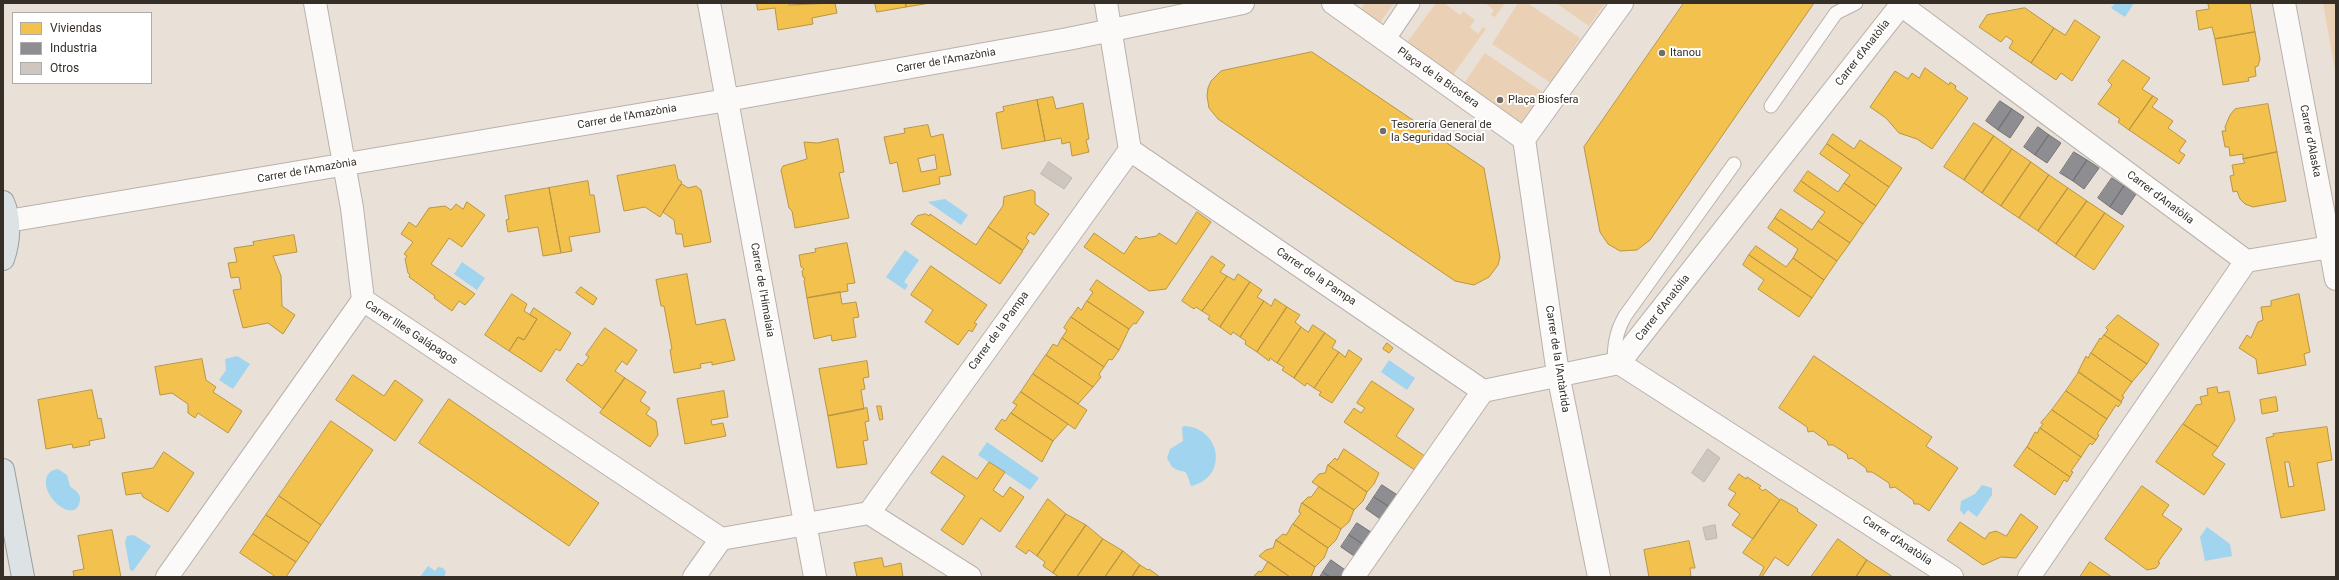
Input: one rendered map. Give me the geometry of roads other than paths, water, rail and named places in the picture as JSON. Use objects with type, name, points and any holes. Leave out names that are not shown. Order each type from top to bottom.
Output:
[{"type":"main road","points":[[3,259],[8,246],[6,212]]},
{"type":"main road","points":[[3,470],[23,577]]},
{"type":"street","points":[[315,3],[344,164],[363,300]]},
{"type":"street","name":"Carrer de l'Himalaia","points":[[709,3],[815,577]]},
{"type":"street","points":[[1106,3],[1130,150]]},
{"type":"street","name":"Carrer de l'Amazònia","points":[[6,212],[344,164],[727,100],[1111,32],[1243,3]]},
{"type":"street","name":"Plaça de la Biosfera","points":[[1333,3],[1524,139]]},
{"type":"street","points":[[1385,40],[1410,3]]},
{"type":"street","points":[[1524,139],[1622,3]]},
{"type":"street","name":"Carrer d'Alaska","points":[[2284,3],[2336,279]]},
{"type":"street","name":"Carrer d'Anatòlia","points":[[1952,577],[1616,363],[1900,4],[2246,261]]},
{"type":"street","name":"Carrer de la l'Antàrtida","points":[[1524,139],[1558,374],[1599,577]]},
{"type":"street","name":"Carrer de la Pampa","points":[[869,513],[1130,150],[1482,391]]},
{"type":"street","points":[[2029,577],[2246,261],[2330,247]]},
{"type":"street","name":"Carrer Illes Galápagos","points":[[167,577],[363,300],[721,539]]},
{"type":"street","points":[[1353,577],[1482,391],[1616,363]]},
{"type":"street","points":[[694,577],[721,539],[869,513],[970,577]]},
{"type":"lane","points":[[1771,106],[1836,13],[1856,3]]},
{"type":"lane","points":[[1616,363],[1614,343],[1617,329],[1734,164]]},
{"type":"water","points":[[2115,3],[2134,3],[2125,17],[2111,8]]},
{"type":"water","points":[[945,199],[968,215],[961,225],[928,202]]},
{"type":"water","points":[[905,250],[919,260],[904,282],[908,285],[905,290],[886,277]]},
{"type":"water","points":[[462,262],[485,278],[477,290],[454,274]]},
{"type":"water","points":[[237,356],[250,364],[233,389],[219,380],[226,370],[225,359]]},
{"type":"water","points":[[1389,360],[1415,378],[1407,390],[1381,372]]},
{"type":"water","points":[[1185,426],[1197,429],[1207,436],[1213,444],[1216,454],[1215,464],[1211,474],[1203,481],[1191,486],[1186,473],[1172,467],[1167,458],[1170,449],[1183,441],[1182,427]]},
{"type":"water","points":[[987,442],[1039,478],[1030,490],[978,455]]},
{"type":"water","points":[[58,469],[67,475],[70,486],[80,496],[78,507],[73,510],[67,510],[55,502],[50,496],[47,488],[46,479],[48,474],[53,470]]},
{"type":"water","points":[[1982,485],[1992,488],[1992,495],[1977,517],[1968,510],[1964,515],[1960,510],[1961,501],[1975,494]]},
{"type":"water","points":[[2207,527],[2230,544],[2232,556],[2205,561],[2200,537]]},
{"type":"water","points":[[134,535],[151,546],[133,571],[130,570],[125,542],[127,536]]},
{"type":"water","points":[[428,566],[435,571],[438,567],[443,568],[446,572],[444,577],[420,577]]},
{"type":"place","name":"Itanou","points":[[1662,53]]},
{"type":"place","name":"Plaça Biosfera","points":[[1500,100]]},
{"type":"place","name":"Tesorería General de la Seguridad Social","points":[[1383,131]]}]
